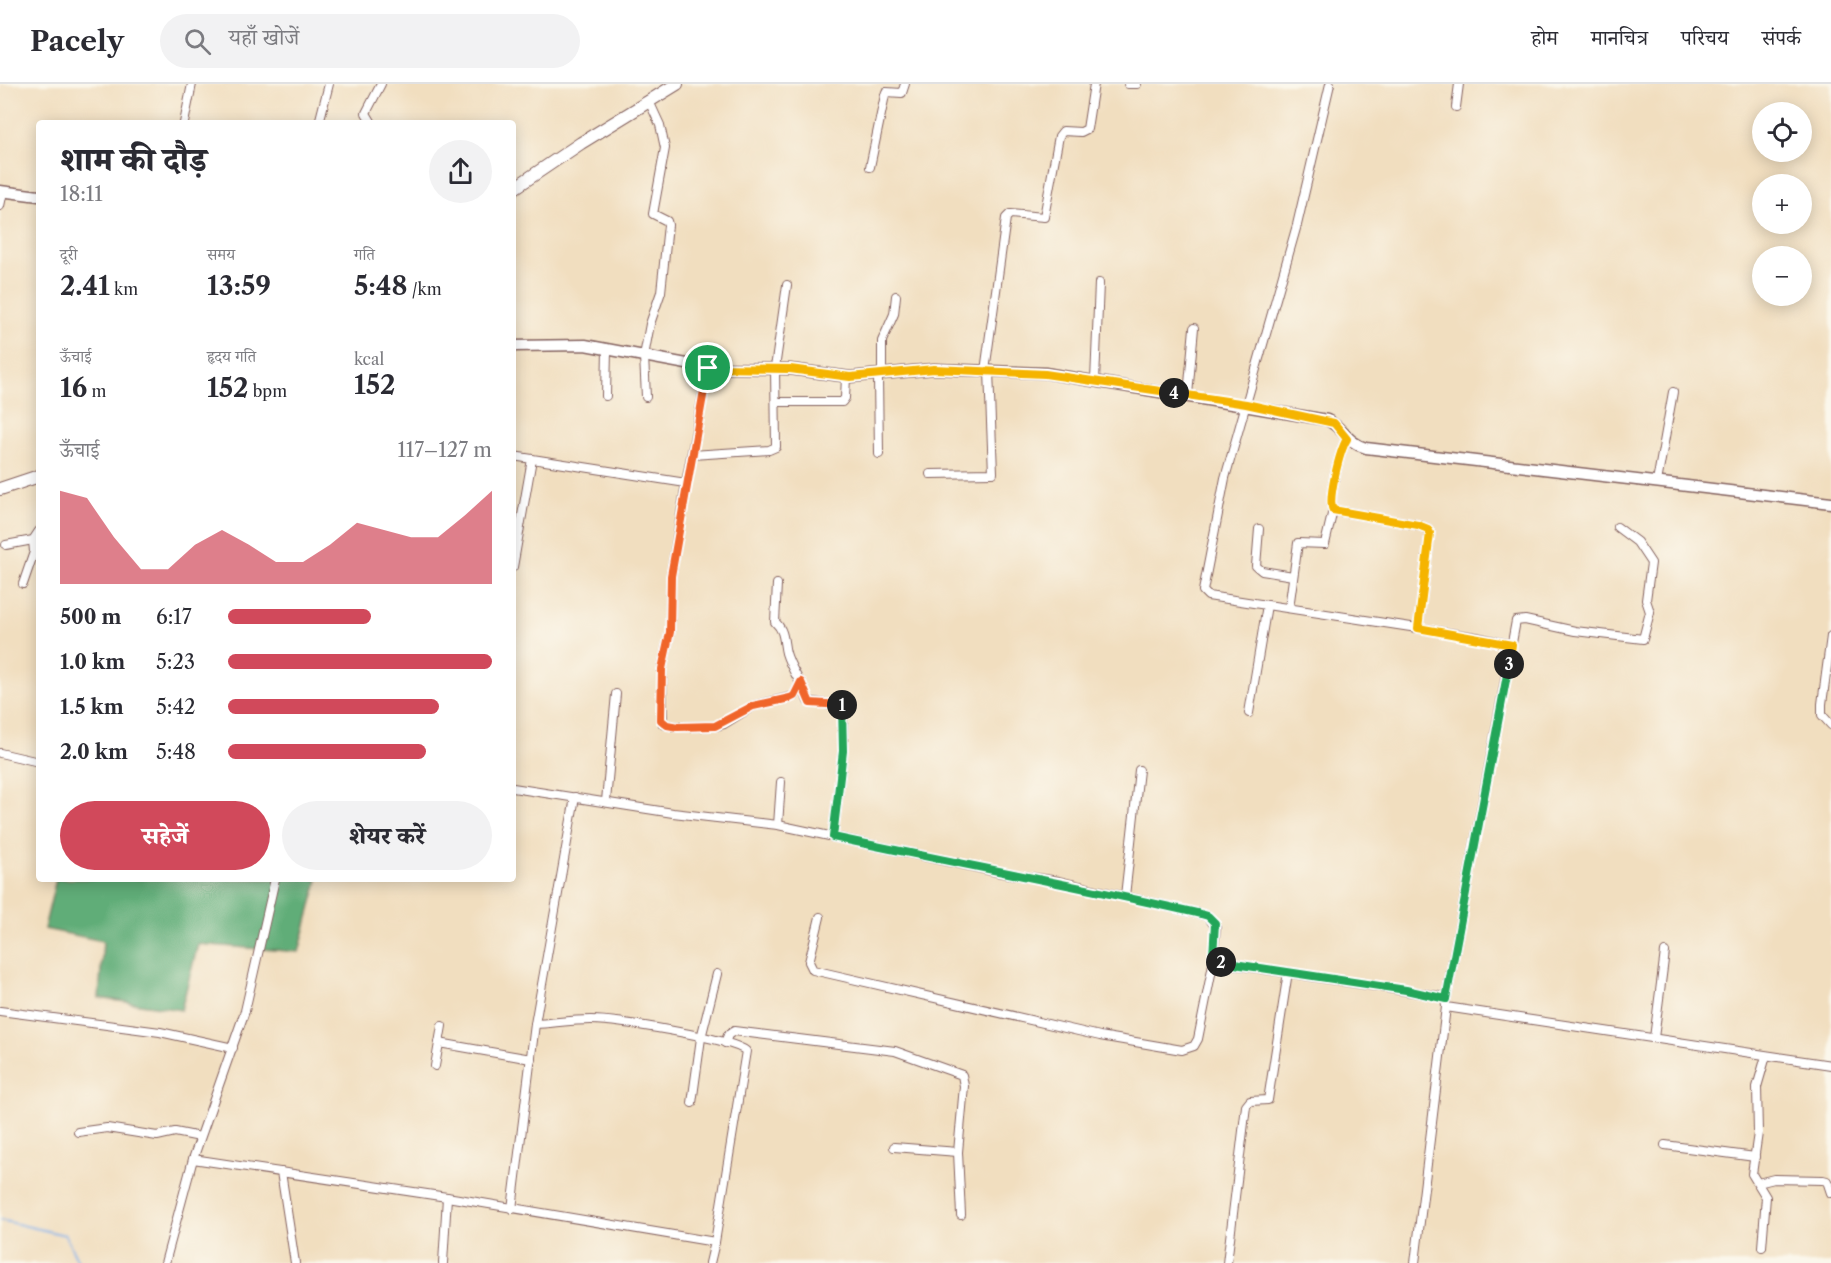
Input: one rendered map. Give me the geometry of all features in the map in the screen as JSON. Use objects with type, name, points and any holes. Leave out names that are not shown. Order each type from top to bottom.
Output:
[{"type":"main road","points":[[516,187],[581,143],[677,84]]},
{"type":"main road","points":[[0,489],[36,478]]},
{"type":"street","points":[[185,120],[192,84]]},
{"type":"street","points":[[320,120],[329,84]]},
{"type":"street","points":[[370,120],[366,113],[381,84]]},
{"type":"street","points":[[870,167],[886,92],[902,93],[905,84]]},
{"type":"street","points":[[930,474],[993,473],[987,371],[1006,218],[1010,214],[1044,217],[1059,135],[1064,131],[1081,132],[1087,129],[1094,84]]},
{"type":"street","points":[[1128,84],[1137,84]]},
{"type":"street","points":[[1330,84],[1298,225],[1220,500],[1203,591],[1208,596],[1418,628],[1512,645]]},
{"type":"street","points":[[1456,107],[1460,84]]},
{"type":"street","points":[[646,397],[644,356],[650,324],[661,292],[668,225],[667,221],[653,214],[665,148],[660,125],[649,101]]},
{"type":"street","points":[[0,206],[2,192],[36,196]]},
{"type":"street","points":[[1095,381],[1099,283]]},
{"type":"street","points":[[692,455],[773,449],[777,435],[775,368],[787,285]]},
{"type":"street","points":[[879,454],[882,341],[891,322],[896,296]]},
{"type":"street","points":[[1188,395],[1194,328]]},
{"type":"street","points":[[516,346],[567,344],[708,368],[775,368],[846,377],[924,369],[1045,374],[1246,404],[1327,420],[1339,427],[1347,439],[1366,448],[1831,503]]},
{"type":"street","points":[[606,396],[607,349]]},
{"type":"street","points":[[708,368],[671,576],[670,632],[662,669],[663,723],[690,728],[724,724],[753,706],[794,696],[801,682]]},
{"type":"street","points":[[776,402],[840,403],[845,398],[846,377]]},
{"type":"street","points":[[1657,482],[1673,392]]},
{"type":"street","points":[[1289,608],[1298,543],[1327,543],[1333,510],[1330,501],[1341,450],[1347,439]]},
{"type":"street","points":[[516,456],[686,483]]},
{"type":"street","points":[[516,549],[531,459]]},
{"type":"street","points":[[1333,510],[1428,529],[1429,540],[1418,628]]},
{"type":"street","points":[[1415,1263],[1446,1003],[1514,625],[1519,620],[1643,639],[1650,612],[1647,600],[1651,563],[1637,542],[1617,527]]},
{"type":"street","points":[[1259,529],[1256,567],[1262,571],[1293,576]]},
{"type":"street","points":[[23,584],[34,552],[33,540],[36,536]]},
{"type":"street","points":[[6,545],[33,540]]},
{"type":"street","points":[[777,584],[776,622],[783,631],[786,654],[810,703],[843,707],[843,751],[833,837]]},
{"type":"street","points":[[1249,713],[1267,605]]},
{"type":"street","points":[[1831,636],[1822,704],[1822,715],[1831,725]]},
{"type":"street","points":[[606,801],[616,694]]},
{"type":"street","points":[[0,753],[36,761]]},
{"type":"street","points":[[1125,896],[1139,770]]},
{"type":"street","points":[[778,825],[782,782]]},
{"type":"street","points":[[516,788],[673,813],[778,825],[1125,896],[1208,916],[1216,928],[1214,958],[1198,1039],[1194,1046],[1182,1050],[1100,1036],[813,970],[809,962],[820,917]]},
{"type":"street","points":[[512,1209],[535,1024],[575,797]]},
{"type":"street","points":[[165,1263],[193,1159],[245,1011],[274,882]]},
{"type":"street","points":[[1654,1038],[1665,952]]},
{"type":"street","points":[[1214,958],[1224,963],[1406,990],[1446,1003],[1831,1065]]},
{"type":"street","points":[[1227,1263],[1246,1106],[1250,1101],[1266,1102],[1269,1096],[1288,972]]},
{"type":"street","points":[[692,1103],[701,1038],[717,974]]},
{"type":"street","points":[[0,1011],[170,1034],[233,1048]]},
{"type":"street","points":[[535,1024],[592,1020],[701,1038],[744,1048],[748,1054],[710,1263]]},
{"type":"street","points":[[435,1066],[442,1026]]},
{"type":"street","points":[[725,1043],[728,1035],[734,1031],[895,1051],[957,1071],[964,1079],[958,1152],[961,1215]]},
{"type":"street","points":[[439,1043],[531,1059]]},
{"type":"street","points":[[1762,1247],[1766,1197],[1752,1174],[1758,1133],[1757,1087],[1766,1056]]},
{"type":"street","points":[[78,1132],[107,1128],[157,1136],[176,1132],[200,1137]]},
{"type":"street","points":[[1665,1145],[1755,1157]]},
{"type":"street","points":[[894,1147],[958,1152]]},
{"type":"street","points":[[193,1159],[447,1197],[715,1242]]},
{"type":"street","points":[[280,1172],[296,1263]]},
{"type":"street","points":[[1758,1183],[1774,1179],[1823,1180],[1827,1181],[1831,1193]]},
{"type":"street","points":[[443,1263],[447,1197]]},
{"type":"green space","points":[[55,882],[317,882],[299,952],[198,944],[181,1010],[99,998],[103,941],[44,929]]},
{"type":"waterway","points":[[0,1220],[65,1235],[79,1263]]},
{"type":"route","points":[[708,368],[790,369],[840,377],[878,376],[924,369],[1045,374],[1246,404],[1327,420],[1339,427],[1347,439],[1342,446],[1330,501],[1333,510],[1418,525],[1428,529],[1430,533],[1418,628],[1491,639],[1512,645],[1446,999],[1406,990],[1224,963],[1213,956],[1216,928],[1215,923],[1208,916],[1059,881],[1002,873],[833,837],[843,751],[844,711],[842,705],[838,704],[810,703],[801,682],[794,696],[753,706],[724,724],[690,728],[663,723],[661,720],[662,669],[670,632],[671,576],[708,368]]}]
